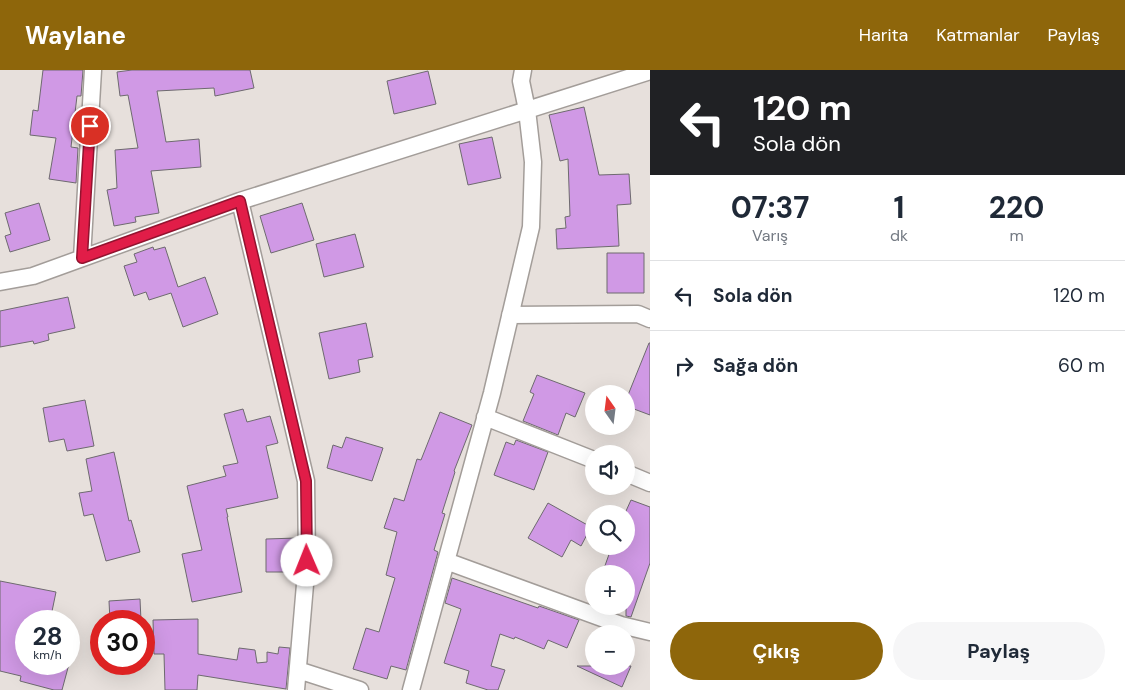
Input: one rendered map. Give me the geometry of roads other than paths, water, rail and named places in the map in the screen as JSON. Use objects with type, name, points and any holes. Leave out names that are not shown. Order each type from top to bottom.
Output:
[{"type":"street","points":[[82,258],[93,70]]},
{"type":"street","points":[[411,690],[485,417],[531,227],[533,162],[528,110],[521,81],[523,70]]},
{"type":"street","points":[[0,282],[32,276],[240,201],[650,71]]},
{"type":"street","points":[[240,201],[306,481],[307,561],[296,690]]},
{"type":"street","points":[[510,315],[638,314],[650,318]]},
{"type":"street","points":[[485,417],[585,456]]},
{"type":"street","points":[[635,477],[650,483]]},
{"type":"street","points":[[446,561],[621,625],[650,632]]},
{"type":"street","points":[[298,670],[360,690]]}]
